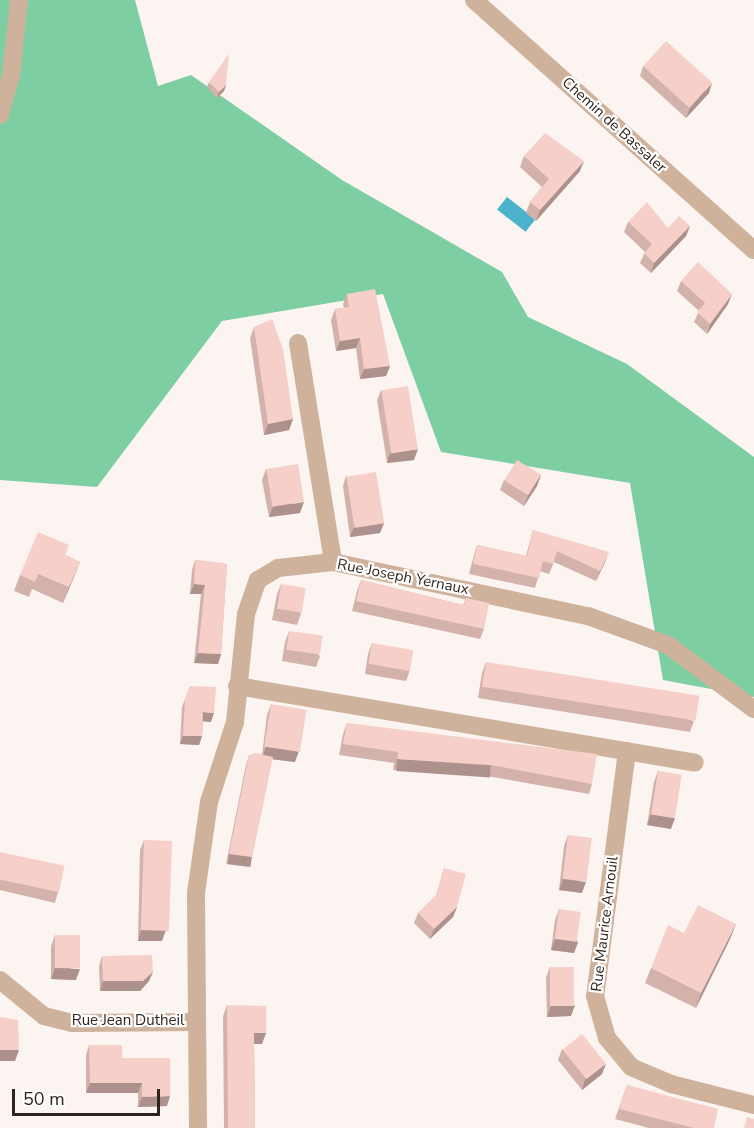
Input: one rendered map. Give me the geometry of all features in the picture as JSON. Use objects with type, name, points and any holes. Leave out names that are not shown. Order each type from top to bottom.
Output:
[{"type":"street","points":[[0,115],[11,75],[19,0]]},
{"type":"street","name":"Chemin de Bassaler","points":[[474,0],[754,249]]},
{"type":"street","points":[[298,343],[333,562]]},
{"type":"street","name":"Rue Joseph Yernaux","points":[[198,1128],[196,893],[209,802],[235,722],[246,614],[258,580],[278,568],[333,562],[632,628],[668,645],[754,709]]},
{"type":"street","points":[[237,686],[695,763]]},
{"type":"street","name":"Rue Maurice Arnouil","points":[[627,751],[595,996],[607,1038],[631,1067],[671,1084],[754,1105]]},
{"type":"street","name":"Rue Jean Dutheil","points":[[0,980],[44,1016],[72,1023],[197,1022]]},
{"type":"green space","points":[[0,0],[135,0],[158,86],[191,75],[342,180],[502,272],[528,317],[627,364],[754,457],[754,697],[663,680],[630,483],[441,452],[383,294],[222,321],[97,487],[0,480]]},
{"type":"water","points":[[507,197],[535,219],[526,232],[497,210]]},
{"type":"building","points":[[666,41],[712,82],[689,108],[643,66]]},
{"type":"building","points":[[229,54],[226,85],[219,92],[209,82]]},
{"type":"building","points":[[545,133],[584,161],[540,210],[530,202],[549,179],[524,156]]},
{"type":"building","points":[[647,202],[668,228],[679,216],[690,226],[654,263],[644,253],[652,244],[628,222]]},
{"type":"building","points":[[698,262],[732,294],[710,324],[697,312],[705,303],[681,281]]},
{"type":"building","points":[[375,289],[390,366],[364,369],[360,338],[340,341],[335,309],[349,307],[347,294]]},
{"type":"building","points":[[272,319],[283,349],[293,419],[268,424],[254,327]]},
{"type":"building","points":[[408,386],[418,449],[391,453],[381,390]]},
{"type":"building","points":[[517,460],[541,475],[528,495],[504,480]]},
{"type":"building","points":[[298,464],[304,502],[272,507],[266,469]]},
{"type":"building","points":[[376,472],[384,523],[355,528],[346,477]]},
{"type":"building","points":[[533,530],[609,552],[600,571],[557,551],[553,564],[543,561],[539,578],[473,564],[477,545],[527,556]]},
{"type":"building","points":[[38,532],[69,545],[65,555],[80,562],[69,587],[38,574],[35,582],[20,575]]},
{"type":"building","points":[[195,560],[227,564],[221,654],[198,653],[205,585],[194,584]]},
{"type":"building","points":[[361,580],[464,605],[466,598],[489,603],[484,629],[356,601]]},
{"type":"building","points":[[281,584],[306,588],[302,613],[277,609]]},
{"type":"building","points":[[289,631],[323,636],[320,655],[286,650]]},
{"type":"building","points":[[372,643],[413,650],[410,671],[368,664]]},
{"type":"building","points":[[486,662],[699,696],[695,720],[482,687]]},
{"type":"building","points":[[190,686],[216,687],[214,713],[203,712],[202,736],[183,736],[185,698]]},
{"type":"building","points":[[271,704],[307,710],[300,752],[264,746]]},
{"type":"building","points":[[347,723],[597,754],[592,784],[491,765],[397,759],[398,752],[343,744]]},
{"type":"building","points":[[255,753],[273,757],[252,857],[229,854],[249,755]]},
{"type":"building","points":[[658,771],[682,775],[675,818],[651,814]]},
{"type":"building","points":[[568,835],[592,838],[586,882],[563,879]]},
{"type":"building","points":[[144,840],[172,841],[169,931],[141,930]]},
{"type":"building","points":[[0,852],[65,866],[59,892],[0,880]]},
{"type":"building","points":[[444,868],[466,874],[457,907],[434,929],[418,913],[437,894]]},
{"type":"building","points":[[698,905],[736,924],[701,993],[651,968],[668,925],[684,933]]},
{"type":"building","points":[[559,909],[581,912],[577,942],[555,939]]},
{"type":"building","points":[[55,935],[80,935],[80,968],[55,968]]},
{"type":"building","points":[[152,955],[153,972],[143,981],[103,981],[102,956]]},
{"type":"building","points":[[550,967],[574,967],[574,1006],[550,1006]]},
{"type":"building","points":[[227,1005],[266,1006],[266,1033],[254,1033],[255,1128],[228,1128]]},
{"type":"building","points":[[0,1017],[18,1020],[19,1050],[0,1050]]},
{"type":"building","points":[[582,1034],[606,1064],[586,1079],[563,1050]]},
{"type":"building","points":[[89,1045],[122,1045],[122,1058],[170,1058],[170,1096],[142,1097],[142,1083],[90,1083]]},
{"type":"building","points":[[627,1085],[718,1109],[714,1128],[694,1128],[619,1109]]},
{"type":"building","points":[[747,1117],[754,1119],[754,1128],[744,1128]]}]
